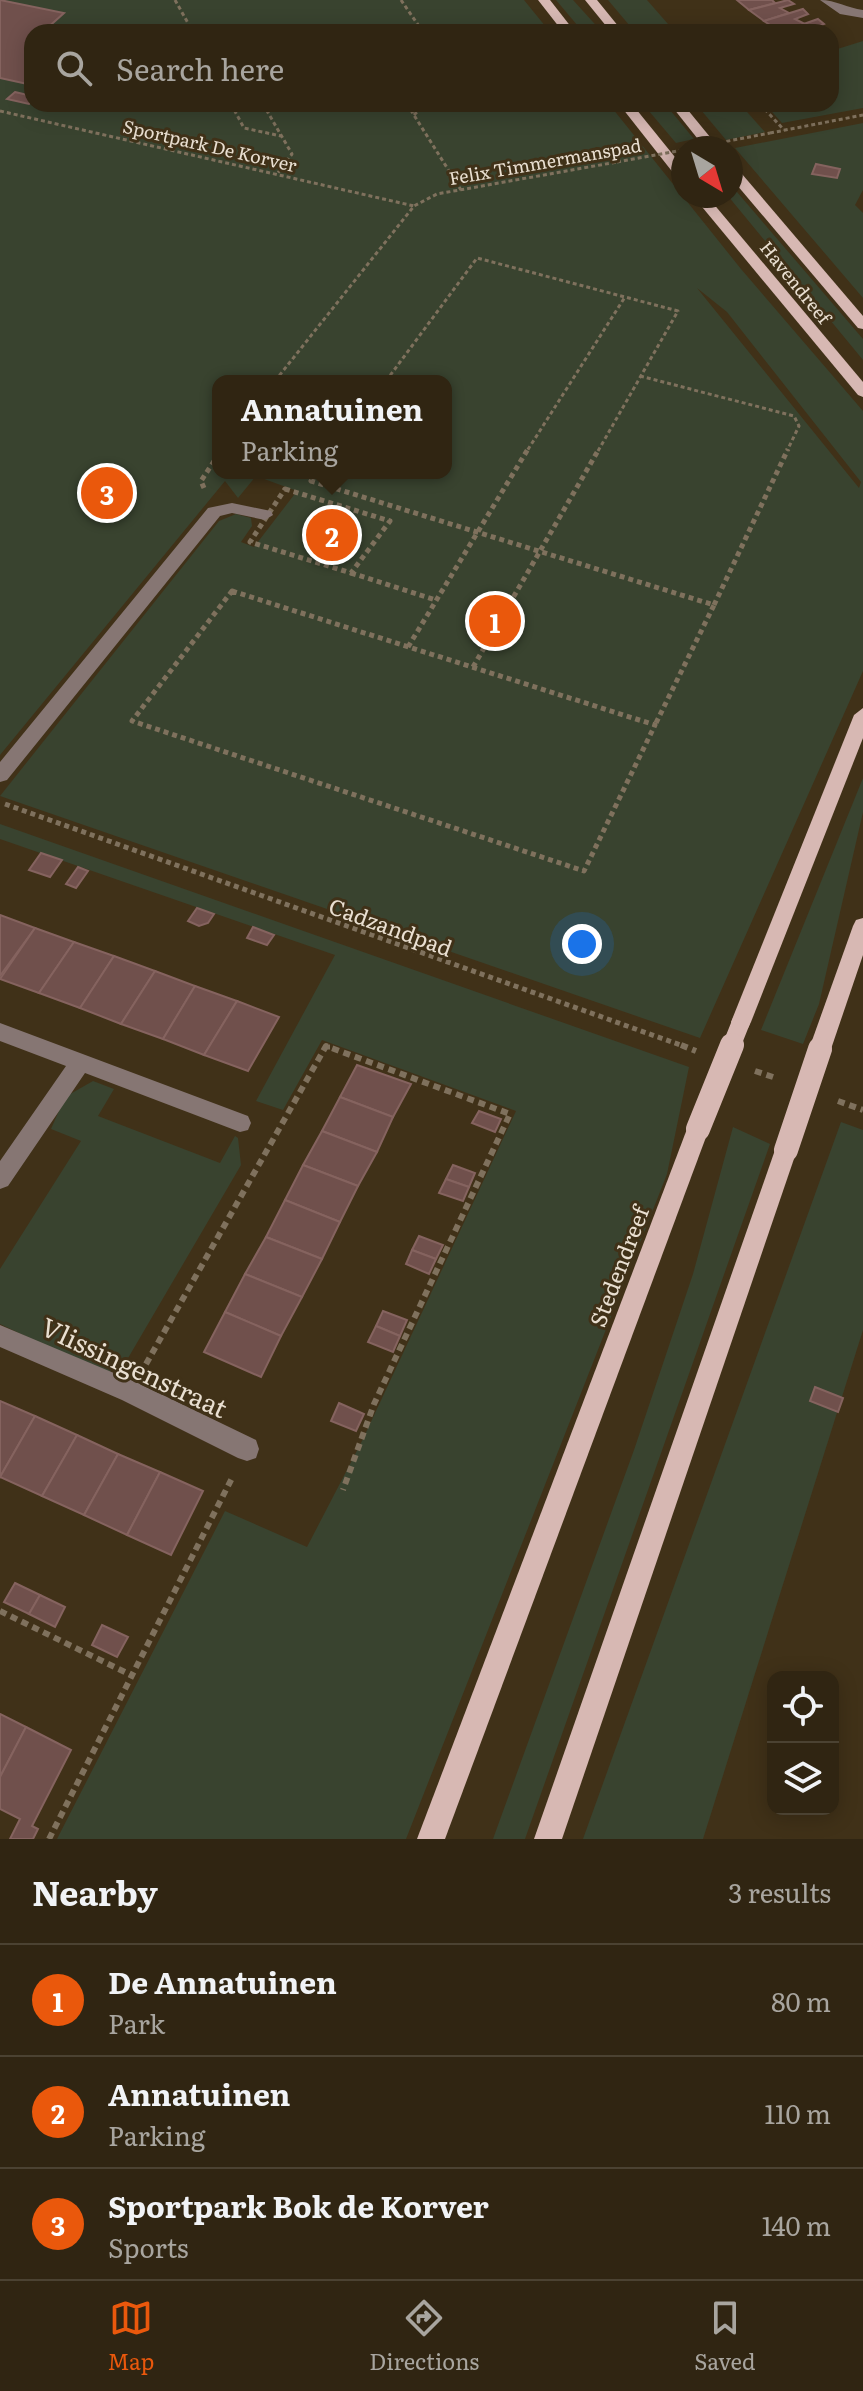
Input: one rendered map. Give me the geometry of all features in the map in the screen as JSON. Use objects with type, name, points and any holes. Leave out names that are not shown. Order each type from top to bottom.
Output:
[{"type":"main road","points":[[544,0],[563,24]]},
{"type":"main road","points":[[591,0],[610,24]]},
{"type":"main road","points":[[631,112],[671,161]]},
{"type":"main road","points":[[683,112],[702,136]]},
{"type":"main road","name":"Havendreef","points":[[743,184],[863,325]]},
{"type":"main road","name":"Havendreef","points":[[710,208],[863,392]]},
{"type":"main road","name":"Stedendreef","points":[[431,1839],[698,1129],[863,715]]},
{"type":"main road","points":[[548,1839],[863,926]]},
{"type":"street","points":[[826,0],[844,11],[863,14]]},
{"type":"street","points":[[0,775],[214,512],[232,508],[265,515]]},
{"type":"street","points":[[0,1032],[240,1123]]},
{"type":"street","points":[[0,1179],[79,1064]]},
{"type":"street","name":"Vlissingenstraat","points":[[0,1336],[131,1392],[247,1449]]},
{"type":"path","points":[[175,0],[188,24]]},
{"type":"path","points":[[401,0],[418,24]]},
{"type":"path","name":"Sportpark De Korver","points":[[0,111],[414,206]]},
{"type":"path","points":[[235,112],[244,128],[282,136]]},
{"type":"path","points":[[268,112],[292,154],[277,174]]},
{"type":"path","points":[[412,112],[461,190]]},
{"type":"path","points":[[414,115],[417,112]]},
{"type":"path","points":[[768,112],[784,130]]},
{"type":"path","points":[[743,138],[863,115]]},
{"type":"path","name":"Felix Timmermanspad","points":[[414,206],[437,194],[671,152]]},
{"type":"path","points":[[280,375],[414,206]]},
{"type":"path","points":[[390,375],[477,258],[678,311],[473,667]]},
{"type":"path","points":[[408,647],[476,531],[625,297]]},
{"type":"path","points":[[640,376],[794,416],[799,426],[714,605],[656,725],[584,871],[132,721],[232,591],[656,725]]},
{"type":"path","points":[[212,464],[201,481],[214,512]]},
{"type":"path","points":[[312,479],[311,481],[714,605]]},
{"type":"path","points":[[351,573],[390,521],[285,489],[250,542],[436,600]]},
{"type":"path","name":"Cadzandpad","points":[[0,802],[698,1051]]},
{"type":"path","points":[[131,1392],[326,1046],[510,1114],[374,1404],[343,1490]]},
{"type":"path","points":[[742,1067],[772,1077]]},
{"type":"path","points":[[49,1839],[247,1449]]},
{"type":"path","points":[[0,1611],[133,1676]]},
{"type":"green space","points":[[0,0],[524,0],[544,24],[24,24],[24,112],[615,112],[671,182],[671,208],[692,208],[863,411],[863,671],[700,1038],[0,796],[219,521],[236,514],[251,518],[252,526],[241,542],[254,547],[297,491],[264,479],[452,479],[452,375],[212,375],[212,479],[254,479],[238,498],[225,481],[0,755]],"holes":[[[697,288],[727,312],[861,482],[859,488]]]},
{"type":"green space","points":[[556,0],[573,0],[595,24],[576,24]]},
{"type":"green space","points":[[608,0],[647,0],[668,24],[628,24]]},
{"type":"green space","points":[[863,41],[863,108],[782,123],[772,112],[839,112],[839,48]]},
{"type":"green space","points":[[650,112],[672,112],[692,136],[671,137]]},
{"type":"green space","points":[[703,112],[747,112],[765,132],[743,137],[723,136]]},
{"type":"green space","points":[[863,123],[863,190],[855,205],[863,213],[863,298],[743,157],[743,146]]},
{"type":"green space","points":[[743,199],[863,339],[863,360],[738,208],[743,208]]},
{"type":"green space","points":[[863,778],[863,812],[819,1004],[803,1044],[761,1030]]},
{"type":"green space","points":[[0,824],[689,1067],[667,1174],[406,1839],[57,1839],[225,1511],[307,1547],[362,1441],[516,1111],[322,1040],[283,1110],[256,1101],[335,955],[0,839]]},
{"type":"green space","points":[[93,1081],[114,1089],[98,1116],[220,1163],[235,1136],[238,1138],[241,1165],[124,1365],[105,1374],[0,1324],[0,1269],[81,1141],[51,1129],[65,1097]]},
{"type":"green space","points":[[841,1122],[863,1130],[863,1330],[703,1839],[583,1839]]},
{"type":"green space","points":[[733,1127],[770,1144],[525,1839],[493,1839],[634,1450],[693,1274]]},
{"type":"building","points":[[0,0],[64,13],[52,24],[24,24],[24,83],[0,78]]},
{"type":"building","points":[[737,0],[772,0],[775,3],[749,10]]},
{"type":"building","points":[[788,0],[794,4],[780,8],[789,13],[764,21],[749,10]]},
{"type":"building","points":[[803,9],[808,14],[795,19],[805,24],[769,24],[764,21]]},
{"type":"building","points":[[818,19],[824,24],[804,24]]},
{"type":"building","points":[[15,92],[24,94],[24,103],[7,99]]},
{"type":"building","points":[[816,164],[840,169],[837,178],[812,174]]},
{"type":"building","points":[[41,853],[62,860],[50,877],[29,870]]},
{"type":"building","points":[[78,867],[88,871],[76,888],[66,884]]},
{"type":"building","points":[[197,908],[214,914],[208,923],[199,926],[188,921]]},
{"type":"building","points":[[0,915],[35,928],[0,976]]},
{"type":"building","points":[[253,927],[274,935],[267,945],[247,938]]},
{"type":"building","points":[[35,928],[74,942],[39,993],[0,979]]},
{"type":"building","points":[[74,942],[114,956],[80,1008],[39,993]]},
{"type":"building","points":[[114,956],[155,971],[121,1024],[80,1008]]},
{"type":"building","points":[[155,971],[195,986],[163,1039],[121,1024]]},
{"type":"building","points":[[195,986],[237,1001],[204,1055],[163,1039]]},
{"type":"building","points":[[237,1001],[279,1017],[248,1071],[204,1055]]},
{"type":"building","points":[[357,1065],[411,1084],[393,1117],[340,1097]]},
{"type":"building","points":[[340,1097],[393,1117],[377,1152],[322,1131]]},
{"type":"building","points":[[479,1111],[501,1119],[495,1132],[472,1123]]},
{"type":"building","points":[[322,1131],[377,1152],[358,1186],[303,1165]]},
{"type":"building","points":[[303,1165],[358,1186],[340,1222],[285,1200]]},
{"type":"building","points":[[453,1165],[475,1173],[469,1187],[446,1179]]},
{"type":"building","points":[[446,1179],[469,1187],[463,1201],[439,1193]]},
{"type":"building","points":[[285,1200],[340,1222],[322,1259],[266,1237]]},
{"type":"building","points":[[419,1236],[443,1245],[436,1259],[412,1250]]},
{"type":"building","points":[[266,1237],[322,1259],[302,1297],[245,1274]]},
{"type":"building","points":[[412,1250],[436,1259],[429,1274],[406,1264]]},
{"type":"building","points":[[245,1274],[302,1297],[281,1336],[225,1312]]},
{"type":"building","points":[[383,1311],[407,1320],[400,1336],[376,1326]]},
{"type":"building","points":[[225,1312],[281,1336],[261,1377],[204,1352]]},
{"type":"building","points":[[376,1326],[400,1336],[393,1352],[368,1342]]},
{"type":"building","points":[[815,1387],[843,1398],[838,1412],[810,1401]]},
{"type":"building","points":[[0,1401],[35,1416],[0,1477]]},
{"type":"building","points":[[339,1403],[364,1414],[356,1431],[331,1421]]},
{"type":"building","points":[[35,1416],[77,1435],[42,1496],[0,1477]]},
{"type":"building","points":[[77,1435],[118,1454],[84,1515],[42,1496]]},
{"type":"building","points":[[118,1454],[160,1472],[127,1535],[84,1515]]},
{"type":"building","points":[[160,1472],[203,1491],[171,1555],[127,1535]]},
{"type":"building","points":[[15,1583],[40,1595],[29,1614],[4,1602]]},
{"type":"building","points":[[40,1595],[65,1607],[55,1627],[29,1614]]},
{"type":"building","points":[[102,1625],[128,1637],[117,1657],[92,1645]]},
{"type":"building","points":[[0,1714],[26,1727],[0,1777]]},
{"type":"building","points":[[26,1727],[71,1750],[32,1826],[38,1829],[33,1839],[10,1839],[20,1819],[0,1809],[0,1777]]},
{"type":"place","name":"Sportpark Bok de Korver","points":[[107,493]]},
{"type":"place","name":"Annatuinen","points":[[332,535]]},
{"type":"place","name":"De Annatuinen","points":[[495,621]]}]
